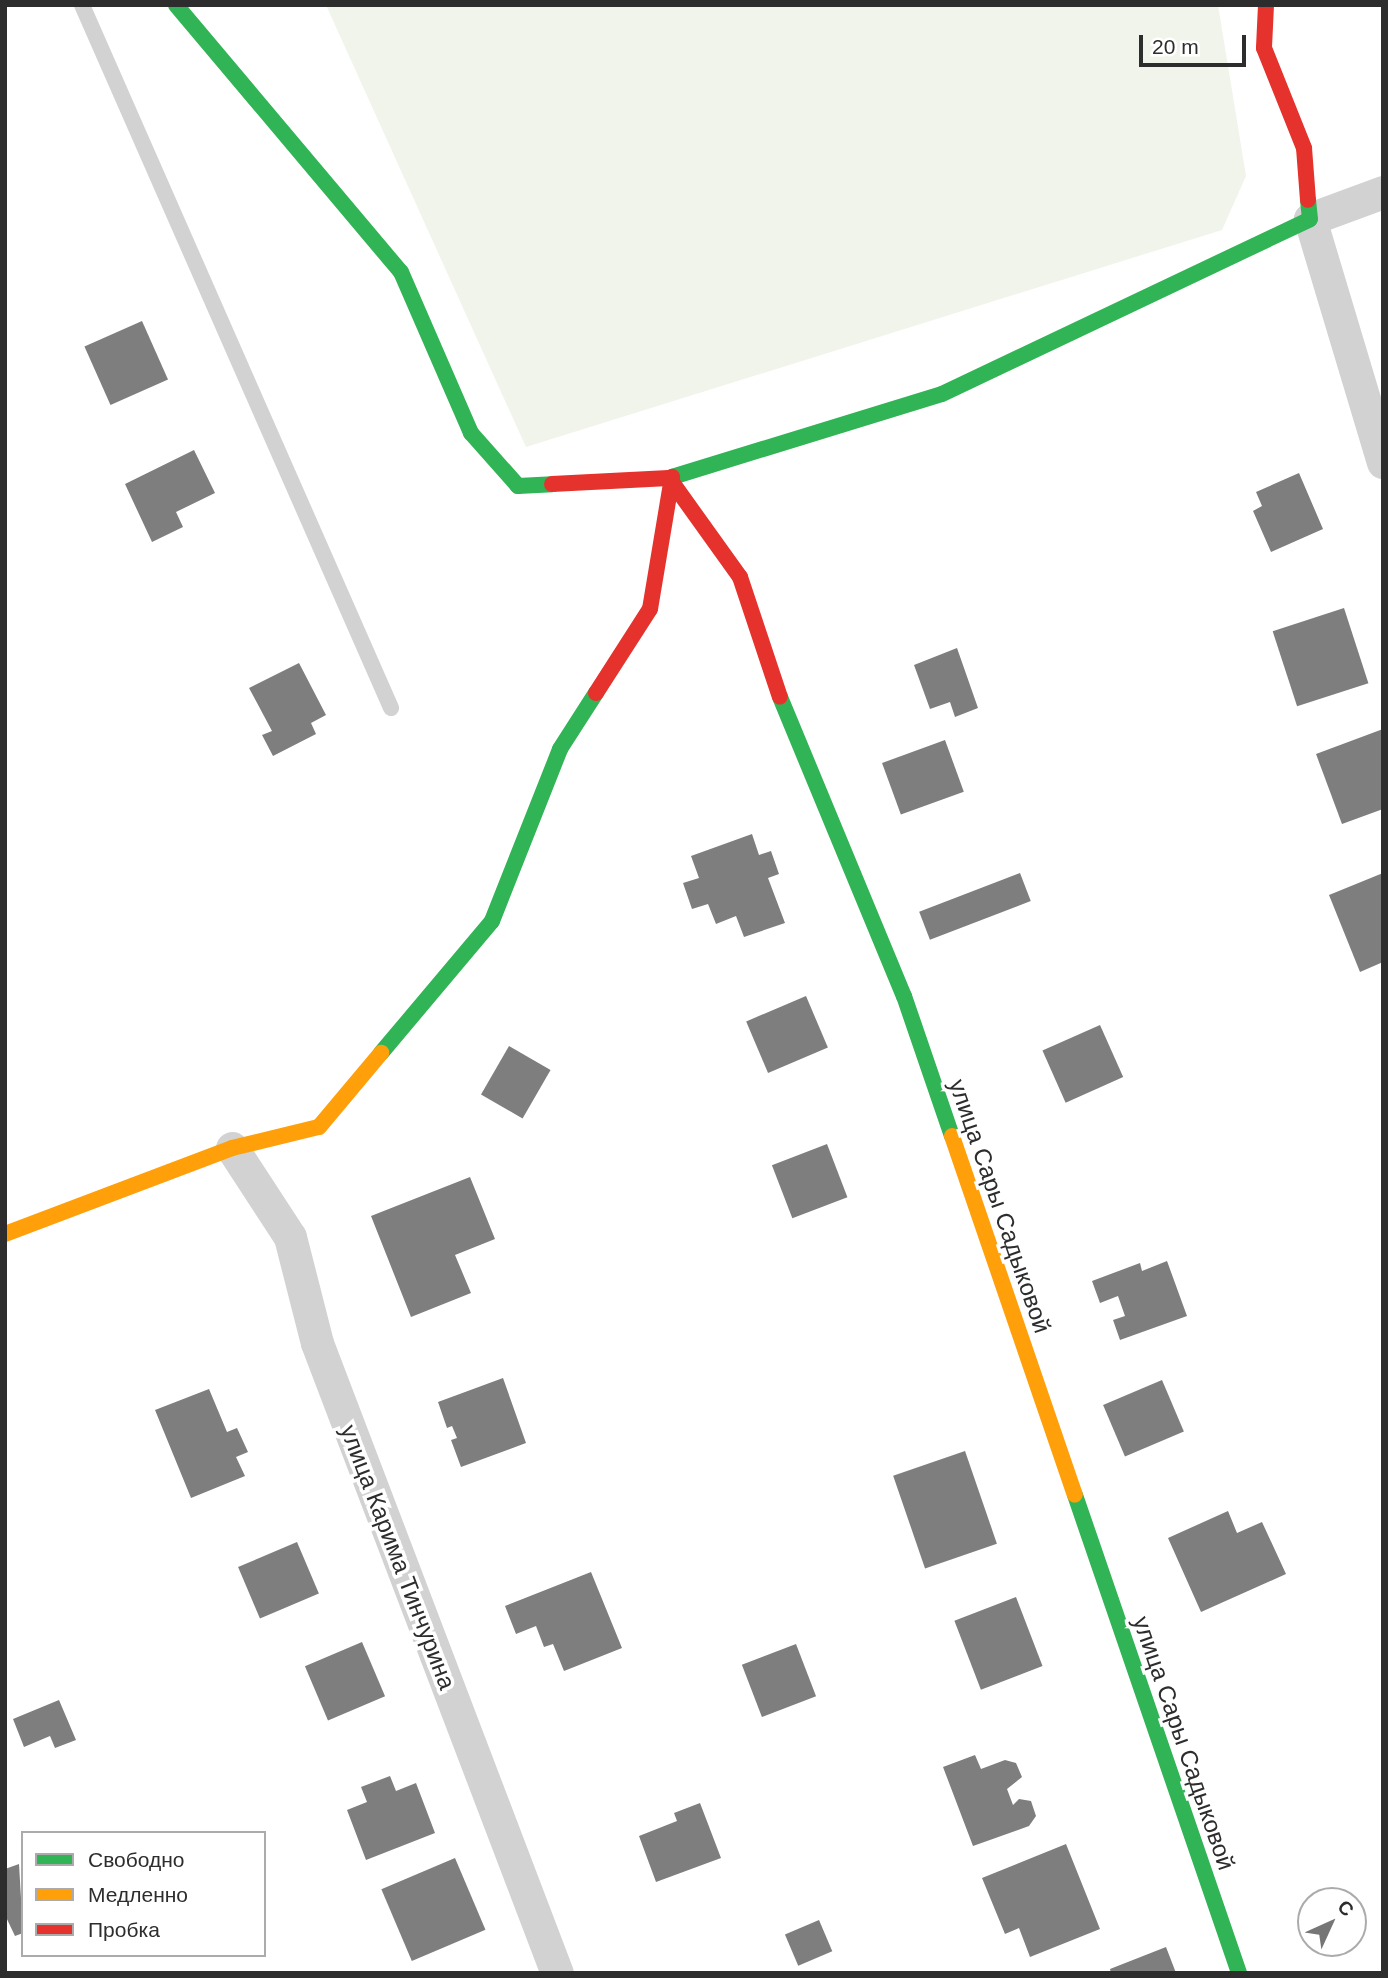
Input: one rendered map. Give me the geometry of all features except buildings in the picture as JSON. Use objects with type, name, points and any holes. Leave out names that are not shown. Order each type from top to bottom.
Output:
[{"type":"street","points":[[176,5],[401,272],[471,433],[518,486],[669,478],[942,394],[1310,219],[1383,192]]},
{"type":"street","points":[[1266,5],[1264,48],[1304,148],[1310,219],[1383,462]]},
{"type":"street","points":[[5,1234],[232,1148],[319,1127],[492,921],[560,749],[650,609],[669,478]]},
{"type":"street","name":"улица Сары Садыковой","points":[[669,478],[740,577],[785,710],[904,996],[1239,1973]]},
{"type":"street","name":"улица Карима Тинчурина","points":[[232,1148],[290,1237],[317,1343],[557,1973]]},
{"type":"lane","points":[[82,5],[391,708]]},
{"type":"shaded area","points":[[326,5],[1218,5],[1246,176],[1222,230],[526,447]]},
{"type":"traffic: fast","points":[[176,5],[401,272],[471,433],[518,486],[552,484]]},
{"type":"traffic: fast","points":[[672,477],[942,394],[1310,219],[1308,200]]},
{"type":"traffic: fast","points":[[381,1053],[492,921],[560,749],[596,693]]},
{"type":"traffic: fast","points":[[780,697],[904,996],[952,1136]]},
{"type":"traffic: fast","points":[[1075,1495],[1239,1973]]},
{"type":"traffic: slow","points":[[5,1234],[232,1148],[319,1127],[381,1053]]},
{"type":"traffic: slow","points":[[952,1136],[1075,1495]]},
{"type":"traffic: jam","points":[[1266,5],[1264,48],[1304,148],[1308,200]]},
{"type":"traffic: jam","points":[[596,693],[650,609],[672,477]]},
{"type":"traffic: jam","points":[[552,484],[669,478],[740,577],[780,697]]}]
